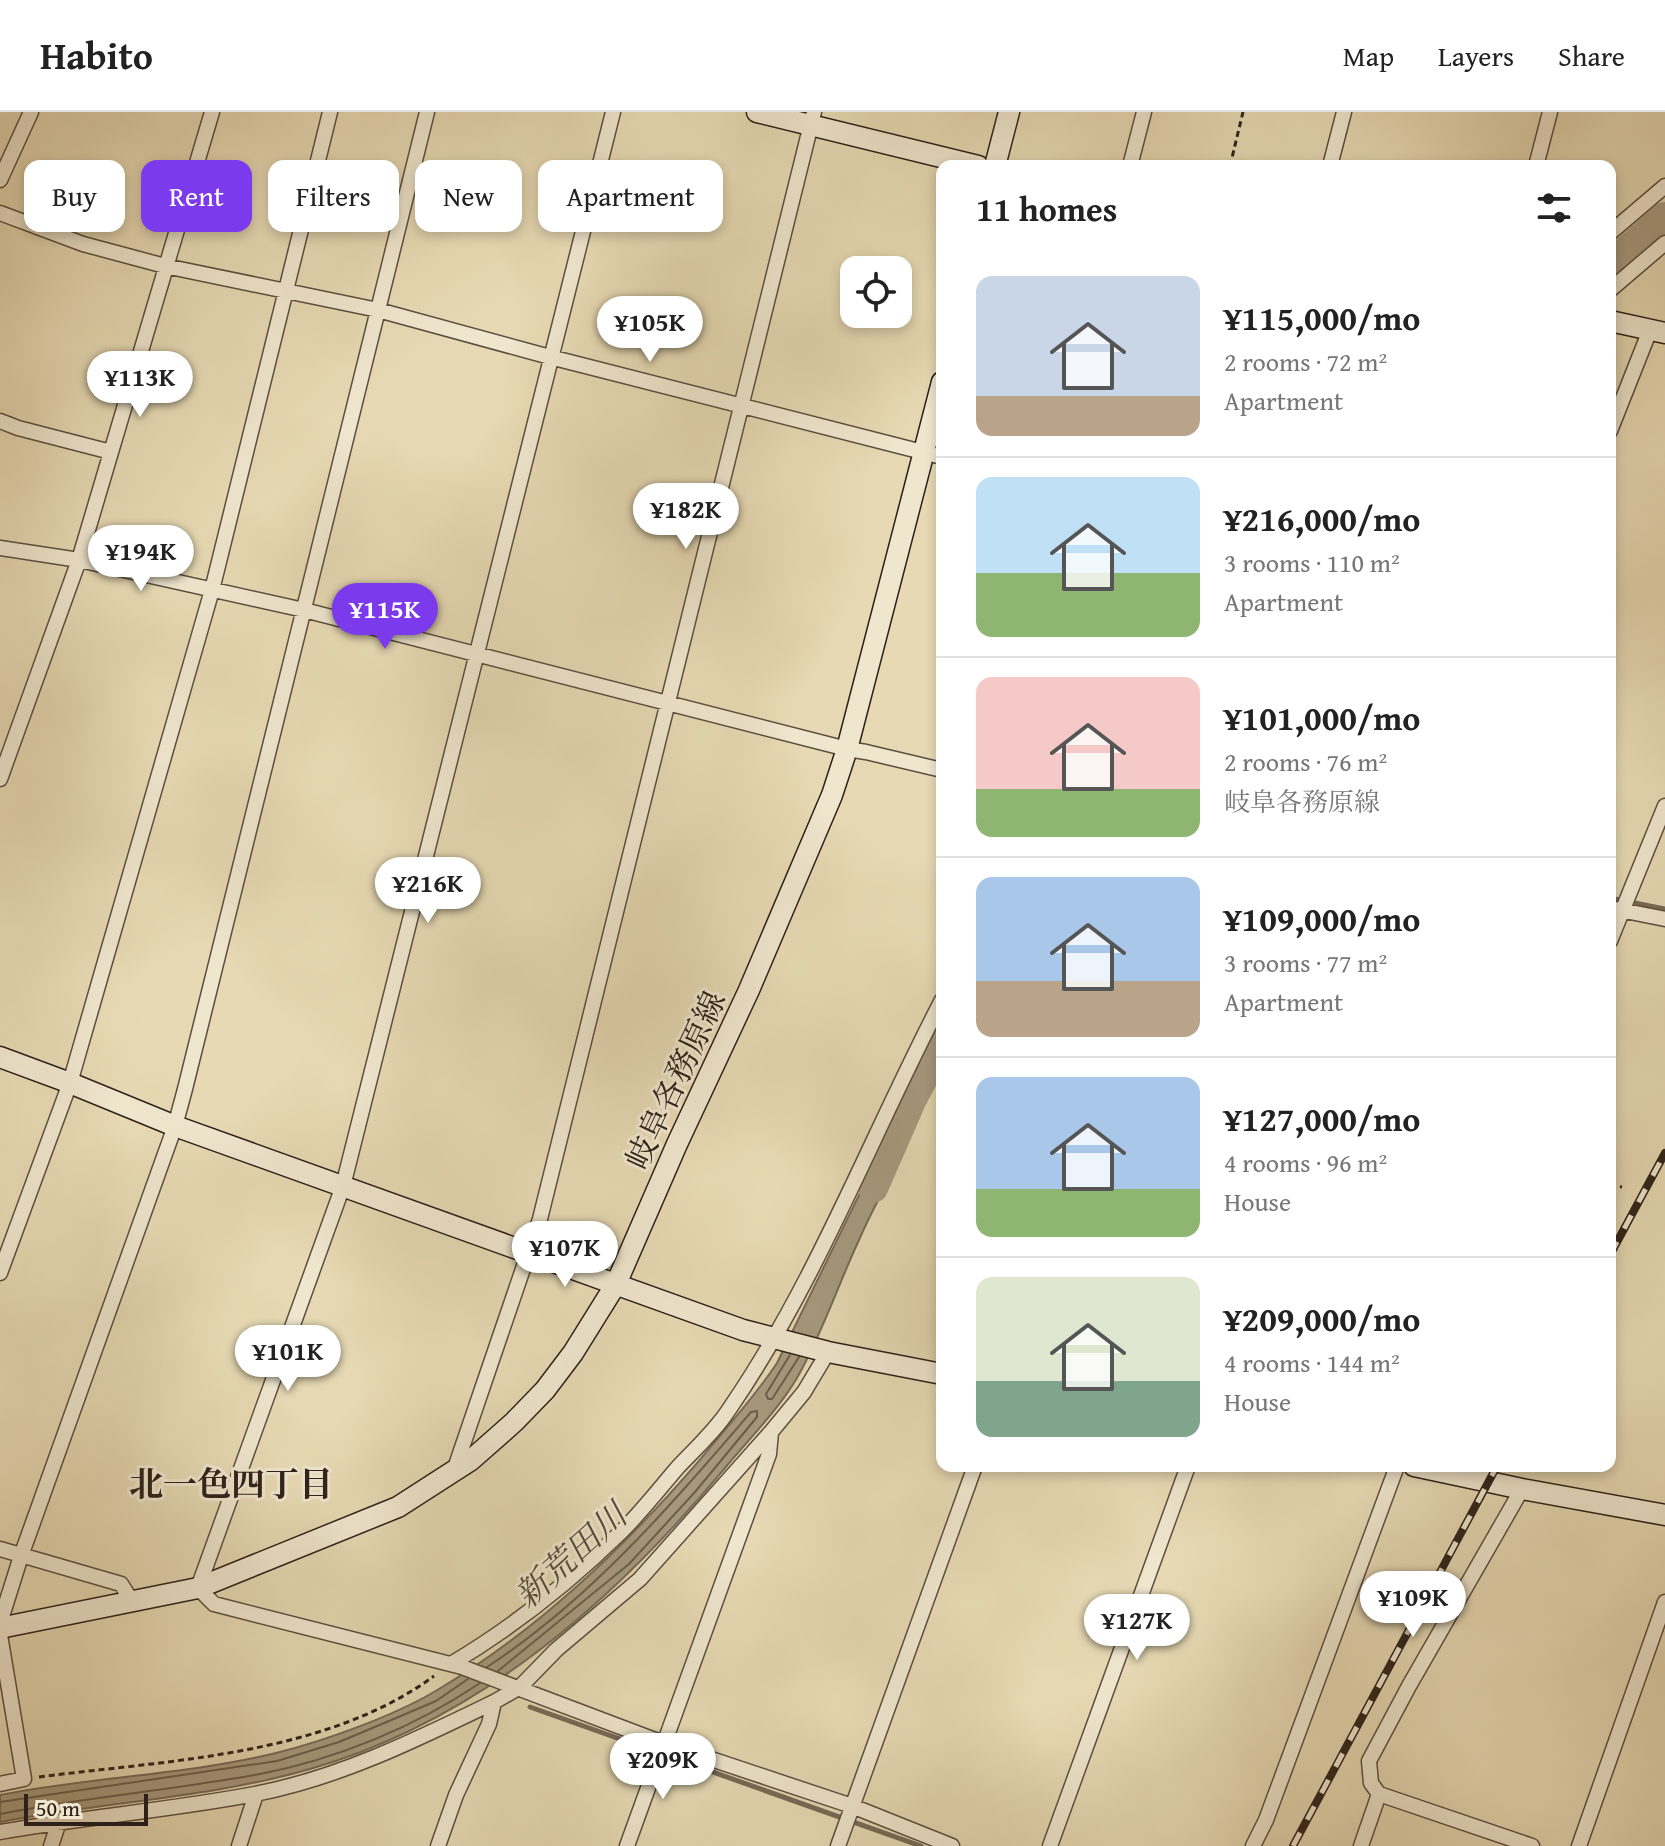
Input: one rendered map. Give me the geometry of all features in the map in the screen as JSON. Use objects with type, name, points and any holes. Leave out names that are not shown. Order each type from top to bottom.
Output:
[{"type":"main road","points":[[757,112],[813,119],[957,160]]},
{"type":"main road","points":[[997,160],[1009,112]]},
{"type":"main road","points":[[1616,322],[1657,331]]},
{"type":"main road","name":"岐阜各務原線","points":[[0,1626],[133,1603],[198,1588],[398,1507],[471,1460],[545,1390],[600,1314],[616,1284],[749,990],[832,795],[933,454],[936,430]]},
{"type":"main road","points":[[0,1057],[175,1126],[529,1252],[651,1299],[777,1340],[936,1373]]},
{"type":"main road","points":[[1442,1472],[1665,1515]]},
{"type":"street","points":[[0,180],[31,112]]},
{"type":"street","points":[[0,779],[79,560],[212,112]]},
{"type":"street","points":[[0,1273],[70,1083],[212,590],[330,112]]},
{"type":"street","points":[[0,1626],[21,1556],[175,1126],[427,112]]},
{"type":"street","points":[[613,112],[343,1186],[198,1588],[214,1604],[456,1666],[520,1687],[663,1743],[852,1806],[952,1846]]},
{"type":"street","points":[[1132,160],[1144,112]]},
{"type":"street","points":[[1332,160],[1344,112]]},
{"type":"street","points":[[1538,160],[1550,112]]},
{"type":"street","points":[[454,1471],[540,1219],[813,119]]},
{"type":"street","points":[[1616,228],[1665,186]]},
{"type":"street","points":[[0,213],[83,244],[165,266],[378,310],[740,407],[933,454]]},
{"type":"street","points":[[1616,285],[1665,243]]},
{"type":"street","points":[[1616,418],[1657,331]]},
{"type":"street","points":[[0,421],[111,452]]},
{"type":"street","points":[[0,548],[79,560],[304,610],[476,656],[936,769]]},
{"type":"street","points":[[1665,806],[1616,909],[1665,919]]},
{"type":"street","points":[[456,1666],[559,1587],[623,1530],[729,1410],[777,1340],[851,1194],[936,1012]]},
{"type":"street","points":[[0,1832],[256,1794],[329,1774],[410,1743],[520,1687],[556,1650],[640,1579],[804,1392],[824,1351]]},
{"type":"street","points":[[627,1846],[769,1454],[771,1432]]},
{"type":"street","points":[[838,1846],[973,1472]]},
{"type":"street","points":[[1050,1846],[1186,1472]]},
{"type":"street","points":[[1253,1846],[1266,1820],[1395,1472]]},
{"type":"street","points":[[1522,1489],[1369,1761],[1371,1783],[1379,1794],[1526,1845]]},
{"type":"street","points":[[0,1549],[121,1584],[133,1603]]},
{"type":"street","points":[[1579,1846],[1665,1602]]},
{"type":"street","points":[[0,1635],[24,1779],[0,1784]]},
{"type":"street","points":[[438,1846],[456,1795],[489,1724],[494,1702]]},
{"type":"street","points":[[239,1846],[256,1794]]},
{"type":"street","points":[[1361,1846],[1379,1794]]},
{"type":"street","points":[[51,1846],[59,1822]]},
{"type":"path","points":[[1231,160],[1243,112]]},
{"type":"path","points":[[1616,1186],[1622,1187]]},
{"type":"path","points":[[24,1779],[277,1743],[367,1715],[405,1697],[456,1666]]},
{"type":"water","points":[[881,1150],[900,1159],[864,1230],[814,1344],[789,1390],[682,1517],[637,1564],[590,1609],[540,1650],[487,1687],[431,1720],[372,1747],[310,1769],[234,1787],[0,1822],[0,1795],[242,1760],[336,1735],[434,1692],[507,1644],[575,1588],[639,1527],[759,1389],[777,1363]]},
{"type":"waterway","name":"新荒田川","points":[[1616,260],[1665,217]]},
{"type":"waterway","points":[[1616,899],[1665,909]]},
{"type":"waterway","name":"新荒田川","points":[[873,1188],[912,1099],[936,1053]]},
{"type":"waterway","points":[[530,1707],[921,1846]]},
{"type":"railway","points":[[1616,1244],[1665,1153]]},
{"type":"railway","points":[[1293,1846],[1494,1472]]},
{"type":"district","name":"北一色四丁目","points":[[231,1483]]}]
